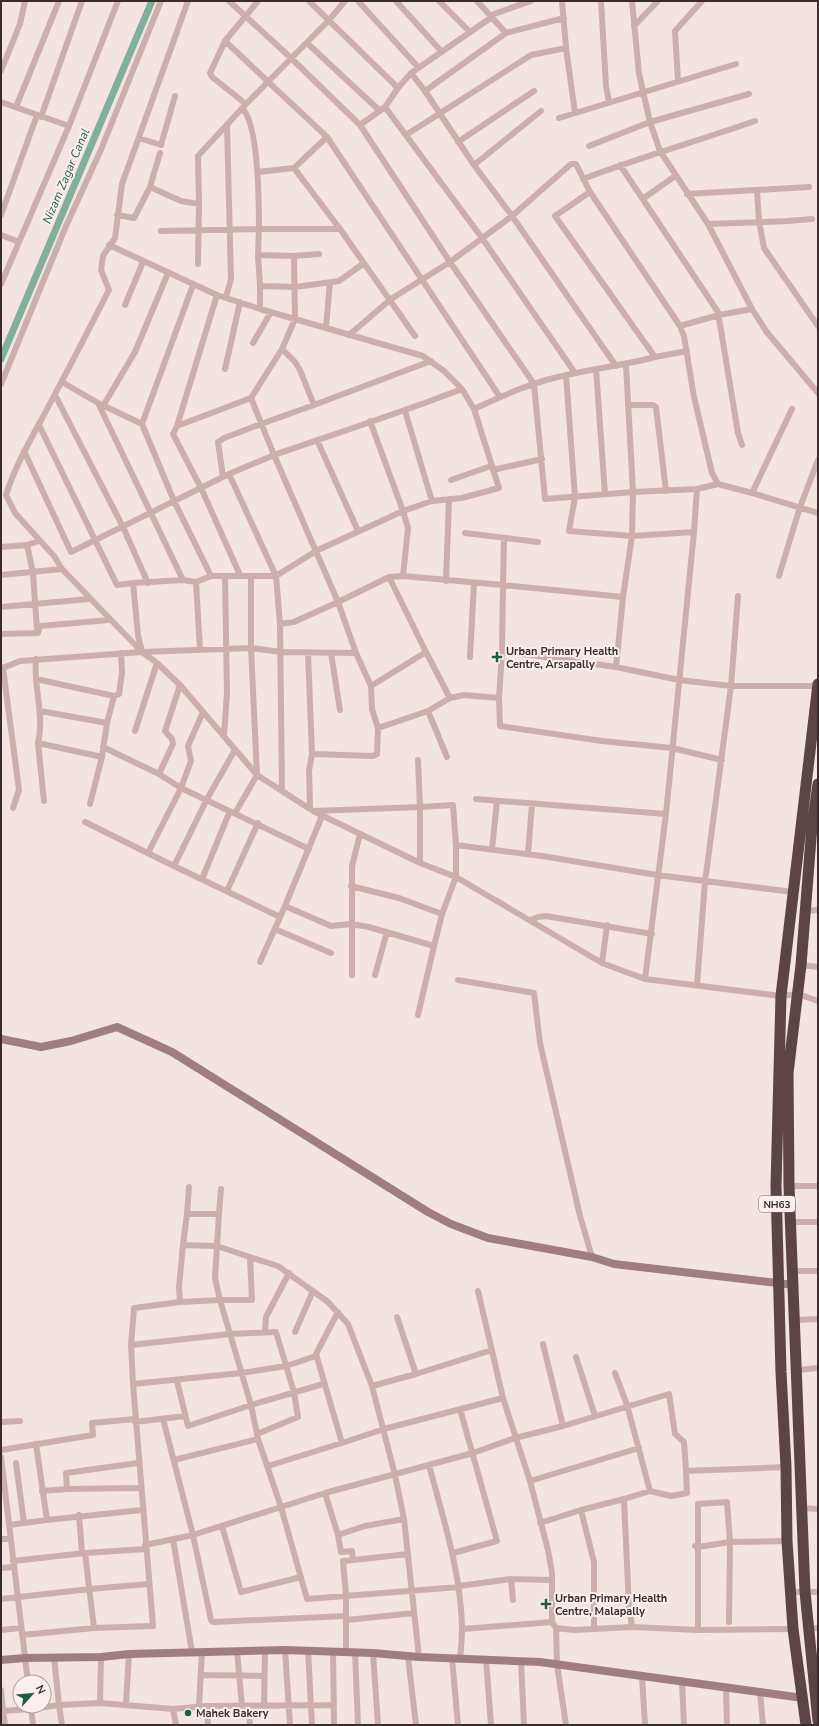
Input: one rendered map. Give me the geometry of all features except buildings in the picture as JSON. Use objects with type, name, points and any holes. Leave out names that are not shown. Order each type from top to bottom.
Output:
[{"type":"highway","name":"NH63","points":[[806,1725],[793,1629],[787,1541],[786,1467],[776,1186],[781,996],[818,686]]},
{"type":"highway","name":"NH63","points":[[818,784],[816,827],[788,1073],[789,1186],[805,1592],[813,1628],[818,1721]]},
{"type":"street","points":[[1,71],[20,24],[25,1]]},
{"type":"street","points":[[16,107],[59,1]]},
{"type":"street","points":[[1,215],[82,1]]},
{"type":"street","points":[[1,284],[69,126],[118,1]]},
{"type":"street","points":[[1,384],[66,226],[100,152],[161,1]]},
{"type":"street","points":[[188,1],[122,184],[115,238],[102,256],[101,270],[109,290],[13,474],[6,495],[15,513],[54,556],[62,569],[109,620],[142,652],[157,663],[180,685],[257,775],[312,810],[420,863],[456,877],[602,962],[645,979],[696,984],[781,996],[798,994],[818,1001]]},
{"type":"street","points":[[229,1],[291,58],[360,125],[450,262],[534,384],[545,499],[697,489],[718,484],[818,513]]},
{"type":"street","points":[[258,1],[225,41],[210,74],[244,106],[249,119],[258,172],[258,255],[260,309]]},
{"type":"street","points":[[309,1],[398,88]]},
{"type":"street","points":[[198,264],[200,204],[198,156],[244,106],[329,20],[345,1]]},
{"type":"street","points":[[358,1],[418,67]]},
{"type":"street","points":[[396,1],[442,52]]},
{"type":"street","points":[[439,1],[469,31]]},
{"type":"street","points":[[477,1],[506,33]]},
{"type":"street","points":[[360,125],[382,109],[398,88],[418,67],[442,52],[491,16],[531,1]]},
{"type":"street","points":[[562,1],[566,48],[575,113]]},
{"type":"street","points":[[601,1],[606,86],[609,102]]},
{"type":"street","points":[[632,1],[639,74],[650,122],[660,151],[675,176],[708,224],[752,309],[766,330],[818,393]]},
{"type":"street","points":[[634,26],[658,1]]},
{"type":"street","points":[[678,81],[674,31],[702,1]]},
{"type":"street","points":[[425,91],[506,33],[564,18]]},
{"type":"street","points":[[225,41],[327,137],[421,281],[500,397]]},
{"type":"street","points":[[307,43],[382,109],[406,136],[482,238],[575,373]]},
{"type":"street","points":[[406,136],[530,55],[566,48]]},
{"type":"street","points":[[559,118],[736,64]]},
{"type":"street","points":[[411,73],[616,366]]},
{"type":"street","points":[[458,142],[534,91]]},
{"type":"street","points":[[589,146],[650,122],[749,94]]},
{"type":"street","points":[[139,138],[161,145],[175,96]]},
{"type":"street","points":[[1,102],[69,126]]},
{"type":"street","points":[[474,165],[541,111]]},
{"type":"street","points":[[583,179],[660,151],[697,142],[755,121]]},
{"type":"street","points":[[226,297],[231,279],[227,125]]},
{"type":"street","points":[[258,172],[294,168],[327,137]]},
{"type":"street","points":[[117,215],[134,218],[150,187],[160,153]]},
{"type":"street","points":[[349,335],[391,299],[450,262],[512,216],[571,164],[577,165],[590,192],[680,326],[684,336],[694,397],[712,473],[718,484]]},
{"type":"street","points":[[620,165],[644,198],[719,315],[738,433],[742,445]]},
{"type":"street","points":[[294,168],[391,299],[415,336]]},
{"type":"street","points":[[644,198],[675,176]]},
{"type":"street","points":[[150,187],[180,201],[200,204]]},
{"type":"street","points":[[687,194],[809,187]]},
{"type":"street","points":[[758,191],[759,221],[764,248],[818,326]]},
{"type":"street","points":[[590,192],[555,216],[655,357]]},
{"type":"street","points":[[708,224],[812,219]]},
{"type":"street","points":[[161,231],[340,229]]},
{"type":"street","points":[[1,236],[19,242]]},
{"type":"street","points":[[39,425],[117,585],[183,580],[196,582],[211,576],[276,576],[316,551],[403,510],[432,501],[462,498],[499,488],[474,409],[462,389],[444,371],[423,356],[260,309],[217,295],[142,262],[109,245]]},
{"type":"street","points":[[258,255],[294,256],[319,254]]},
{"type":"street","points":[[177,426],[251,398],[282,349],[295,319],[294,256]]},
{"type":"street","points":[[126,305],[142,262]]},
{"type":"street","points":[[260,286],[295,287],[339,281],[364,262]]},
{"type":"street","points":[[1,266],[8,268]]},
{"type":"street","points":[[100,404],[135,352],[168,273]]},
{"type":"street","points":[[326,327],[330,283]]},
{"type":"street","points":[[142,424],[193,285]]},
{"type":"street","points":[[217,295],[177,426],[173,434],[201,488],[240,575]]},
{"type":"street","points":[[225,369],[240,302]]},
{"type":"street","points":[[680,326],[719,315],[752,309]]},
{"type":"street","points":[[253,343],[271,312]]},
{"type":"street","points":[[282,349],[295,362],[300,370],[314,405]]},
{"type":"street","points":[[474,409],[534,384],[566,375],[687,351]]},
{"type":"street","points":[[282,791],[281,652],[276,576],[226,475],[219,452],[218,442],[224,438],[431,361]]},
{"type":"street","points":[[616,667],[623,597],[632,536],[634,492],[626,364]]},
{"type":"street","points":[[596,369],[605,494]]},
{"type":"street","points":[[566,375],[575,497],[569,531],[632,536],[694,532]]},
{"type":"street","points":[[62,382],[100,404],[142,424],[174,501],[211,576]]},
{"type":"street","points":[[24,451],[72,552],[226,475],[274,455],[405,411],[462,389]]},
{"type":"street","points":[[55,395],[123,527],[148,583]]},
{"type":"street","points":[[251,398],[274,455],[338,602],[356,653],[371,686],[372,709],[378,728],[377,754],[373,756],[312,754]]},
{"type":"street","points":[[100,404],[150,514],[183,580]]},
{"type":"street","points":[[629,405],[653,405],[656,407],[666,491]]},
{"type":"street","points":[[752,493],[792,409]]},
{"type":"street","points":[[405,411],[432,501]]},
{"type":"street","points":[[370,422],[403,510],[408,528],[403,576]]},
{"type":"street","points":[[317,440],[358,532]]},
{"type":"street","points":[[451,480],[492,468],[542,459]]},
{"type":"street","points":[[779,576],[800,507],[818,460]]},
{"type":"street","points":[[645,979],[652,934],[657,875],[666,814],[697,489]]},
{"type":"street","points":[[446,581],[449,499]]},
{"type":"street","points":[[465,533],[538,542]]},
{"type":"street","points":[[504,538],[502,651],[499,698],[500,726],[602,741],[672,748],[722,760]]},
{"type":"street","points":[[1,547],[27,545],[39,541]]},
{"type":"street","points":[[27,545],[33,573],[38,633]]},
{"type":"street","points":[[1,576],[62,569]]},
{"type":"street","points":[[224,735],[227,693],[225,576]]},
{"type":"street","points":[[202,880],[233,812],[257,775],[251,648],[251,576]]},
{"type":"street","points":[[280,624],[294,622],[389,577],[403,576],[623,597]]},
{"type":"street","points":[[389,577],[450,698]]},
{"type":"street","points":[[196,582],[200,649]]},
{"type":"street","points":[[133,583],[138,635],[142,652]]},
{"type":"street","points":[[470,656],[474,583]]},
{"type":"street","points":[[696,984],[705,882],[731,686],[738,596]]},
{"type":"street","points":[[1,607],[89,599]]},
{"type":"street","points":[[38,633],[40,626],[109,620]]},
{"type":"street","points":[[1,634],[38,633]]},
{"type":"street","points":[[13,808],[19,790],[2,667],[20,660],[200,649],[251,648],[281,652],[356,653]]},
{"type":"street","points":[[502,651],[616,667],[679,680],[731,686],[818,686]]},
{"type":"street","points":[[371,686],[426,652]]},
{"type":"street","points":[[36,680],[114,696],[119,694],[122,673],[121,653]]},
{"type":"street","points":[[308,653],[312,754],[309,772],[312,810]]},
{"type":"street","points":[[331,653],[340,710]]},
{"type":"street","points":[[36,659],[35,673],[40,712],[40,734],[38,743],[44,802]]},
{"type":"street","points":[[135,731],[157,663]]},
{"type":"street","points":[[159,774],[173,744],[172,739],[165,731],[180,685]]},
{"type":"street","points":[[378,728],[428,711],[450,698],[464,695],[499,698]]},
{"type":"street","points":[[90,804],[102,757],[107,723],[114,696]]},
{"type":"street","points":[[428,711],[447,756]]},
{"type":"street","points":[[40,712],[107,723]]},
{"type":"street","points":[[148,853],[181,788],[191,762],[188,748],[189,743],[203,712]]},
{"type":"street","points":[[38,743],[102,757]]},
{"type":"street","points":[[103,747],[159,774],[181,788],[258,823],[310,849]]},
{"type":"street","points":[[174,866],[207,799],[235,750]]},
{"type":"street","points":[[418,760],[420,863]]},
{"type":"street","points":[[476,799],[666,814]]},
{"type":"street","points":[[492,849],[497,801]]},
{"type":"street","points":[[528,854],[532,804]]},
{"type":"street","points":[[312,810],[453,805],[456,845],[456,877],[442,914],[418,1015]]},
{"type":"street","points":[[260,962],[310,849],[322,816]]},
{"type":"street","points":[[85,822],[280,917]]},
{"type":"street","points":[[227,891],[258,823]]},
{"type":"street","points":[[352,975],[352,866],[360,834]]},
{"type":"street","points":[[456,845],[528,854],[705,882],[793,892]]},
{"type":"street","points":[[351,886],[399,898],[442,914]]},
{"type":"street","points":[[285,906],[331,926],[351,924],[387,932],[434,946]]},
{"type":"street","points":[[806,910],[818,910]]},
{"type":"street","points":[[531,920],[543,916],[607,925],[652,934]]},
{"type":"street","points":[[602,962],[607,925]]},
{"type":"street","points":[[275,929],[330,953]]},
{"type":"street","points":[[375,975],[387,932]]},
{"type":"street","points":[[801,965],[818,967]]},
{"type":"street","points":[[458,980],[534,993],[540,1043],[580,1216],[592,1258]]},
{"type":"street","points":[[1,1039],[41,1047],[71,1041],[117,1027],[172,1052],[428,1212],[451,1224],[488,1238],[592,1258],[614,1264],[779,1282],[794,1285]]},
{"type":"street","points":[[789,1186],[818,1186]]},
{"type":"street","points":[[180,1302],[179,1287],[189,1187]]},
{"type":"street","points":[[221,1188],[215,1278],[251,1406],[258,1437],[281,1507],[306,1599],[346,1595],[413,1592],[511,1579],[551,1580]]},
{"type":"street","points":[[187,1214],[219,1214]]},
{"type":"street","points":[[791,1222],[818,1222]]},
{"type":"street","points":[[183,1246],[217,1246],[278,1266],[338,1312],[348,1324],[372,1386],[395,1475],[404,1519],[419,1657]]},
{"type":"street","points":[[22,1635],[94,1628],[153,1626],[135,1420],[131,1345],[134,1308],[180,1302],[252,1300],[250,1256]]},
{"type":"street","points":[[793,1271],[818,1271]]},
{"type":"street","points":[[265,1332],[266,1317],[288,1273]]},
{"type":"street","points":[[478,1291],[503,1398],[530,1481],[548,1550],[552,1573],[552,1622],[556,1628],[557,1664],[566,1725]]},
{"type":"street","points":[[295,1332],[313,1292]]},
{"type":"street","points":[[338,1312],[316,1351],[316,1356],[323,1384],[342,1443]]},
{"type":"street","points":[[397,1317],[416,1374]]},
{"type":"street","points":[[794,1320],[818,1319]]},
{"type":"street","points":[[131,1345],[230,1334],[276,1332],[294,1392],[298,1417],[301,1424]]},
{"type":"street","points":[[543,1344],[563,1426]]},
{"type":"street","points":[[372,1386],[492,1350]]},
{"type":"street","points":[[133,1384],[241,1373],[286,1366],[316,1356]]},
{"type":"street","points":[[576,1357],[595,1416]]},
{"type":"street","points":[[797,1370],[818,1368]]},
{"type":"street","points":[[615,1373],[627,1405],[650,1491]]},
{"type":"street","points":[[177,1380],[188,1426],[323,1384]]},
{"type":"street","points":[[1,1568],[13,1564],[84,1553],[145,1547],[193,1535],[325,1493],[473,1453],[515,1438],[563,1426],[627,1405],[668,1394],[676,1434],[684,1442],[687,1493],[672,1496],[650,1491],[540,1523]]},
{"type":"street","points":[[268,1466],[384,1429],[503,1398]]},
{"type":"street","points":[[453,1553],[497,1541],[460,1410]]},
{"type":"street","points":[[1,1450],[93,1435],[92,1423],[163,1419],[185,1416]]},
{"type":"street","points":[[174,1460],[258,1437],[298,1417]]},
{"type":"street","points":[[163,1419],[193,1535],[212,1621],[346,1618],[414,1613]]},
{"type":"street","points":[[1,1422],[20,1421]]},
{"type":"street","points":[[36,1444],[47,1520]]},
{"type":"street","points":[[530,1481],[639,1448]]},
{"type":"street","points":[[1,1457],[4,1504],[9,1525],[27,1674]]},
{"type":"street","points":[[67,1489],[66,1473],[138,1462]]},
{"type":"street","points":[[16,1463],[24,1523]]},
{"type":"street","points":[[429,1464],[453,1553],[459,1586],[462,1629],[456,1658],[458,1725]]},
{"type":"street","points":[[686,1472],[786,1467]]},
{"type":"street","points":[[42,1491],[67,1489],[141,1488]]},
{"type":"street","points":[[325,1493],[338,1535],[341,1552],[352,1551],[353,1560]]},
{"type":"street","points":[[624,1499],[629,1607],[632,1627]]},
{"type":"street","points":[[698,1630],[696,1546],[698,1504],[727,1502],[730,1542],[729,1622]]},
{"type":"street","points":[[802,1508],[818,1509]]},
{"type":"street","points":[[9,1525],[79,1515],[142,1510]]},
{"type":"street","points":[[581,1510],[594,1562],[594,1629]]},
{"type":"street","points":[[79,1515],[94,1628]]},
{"type":"street","points":[[338,1535],[365,1526],[404,1519]]},
{"type":"street","points":[[222,1526],[241,1592],[301,1577]]},
{"type":"street","points":[[1,1539],[10,1539]]},
{"type":"street","points":[[173,1539],[192,1652]]},
{"type":"street","points":[[696,1546],[730,1542],[787,1541]]},
{"type":"street","points":[[346,1652],[346,1595],[343,1561],[408,1554]]},
{"type":"street","points":[[511,1579],[513,1600]]},
{"type":"street","points":[[1,1599],[149,1584]]},
{"type":"street","points":[[791,1592],[818,1592]]},
{"type":"street","points":[[462,1629],[552,1622]]},
{"type":"street","points":[[556,1628],[574,1630],[632,1627],[698,1630],[793,1629]]},
{"type":"street","points":[[1,1630],[22,1628]]},
{"type":"street","points":[[285,1650],[290,1725]]},
{"type":"street","points":[[1,1660],[238,1651],[308,1650],[373,1652],[408,1657],[540,1662],[803,1698]]},
{"type":"street","points":[[308,1650],[312,1725]]},
{"type":"street","points":[[238,1651],[240,1677],[250,1725]]},
{"type":"street","points":[[264,1706],[265,1651]]},
{"type":"street","points":[[333,1651],[334,1725]]},
{"type":"street","points":[[199,1706],[202,1652]]},
{"type":"street","points":[[355,1652],[358,1725]]},
{"type":"street","points":[[373,1652],[378,1725]]},
{"type":"street","points":[[126,1704],[129,1654]]},
{"type":"street","points":[[54,1657],[62,1725]]},
{"type":"street","points":[[100,1703],[101,1657]]},
{"type":"street","points":[[408,1657],[416,1725]]},
{"type":"street","points":[[486,1659],[491,1725]]},
{"type":"street","points":[[521,1661],[524,1725]]},
{"type":"street","points":[[201,1675],[240,1677],[264,1676]]},
{"type":"street","points":[[642,1676],[645,1725]]},
{"type":"street","points":[[682,1681],[684,1725]]},
{"type":"street","points":[[726,1688],[727,1725]]},
{"type":"street","points":[[1,1690],[2,1711],[5,1725]]},
{"type":"street","points":[[760,1692],[763,1725]]},
{"type":"street","points":[[52,1706],[100,1703],[174,1709],[199,1706],[333,1705]]},
{"type":"street","points":[[207,1706],[208,1725]]},
{"type":"street","points":[[174,1709],[176,1725]]},
{"type":"street","points":[[2,1711],[12,1710]]},
{"type":"street","points":[[32,1714],[33,1725]]},
{"type":"waterway","name":"Nizam Zagar Canal","points":[[1,359],[152,1]]},
{"type":"place","name":"Urban Primary Health Centre, Arsapally","points":[[497,657]]},
{"type":"place","name":"Urban Primary Health Centre, Malapally","points":[[546,1604]]},
{"type":"place","name":"Mahek Bakery","points":[[188,1713]]}]
